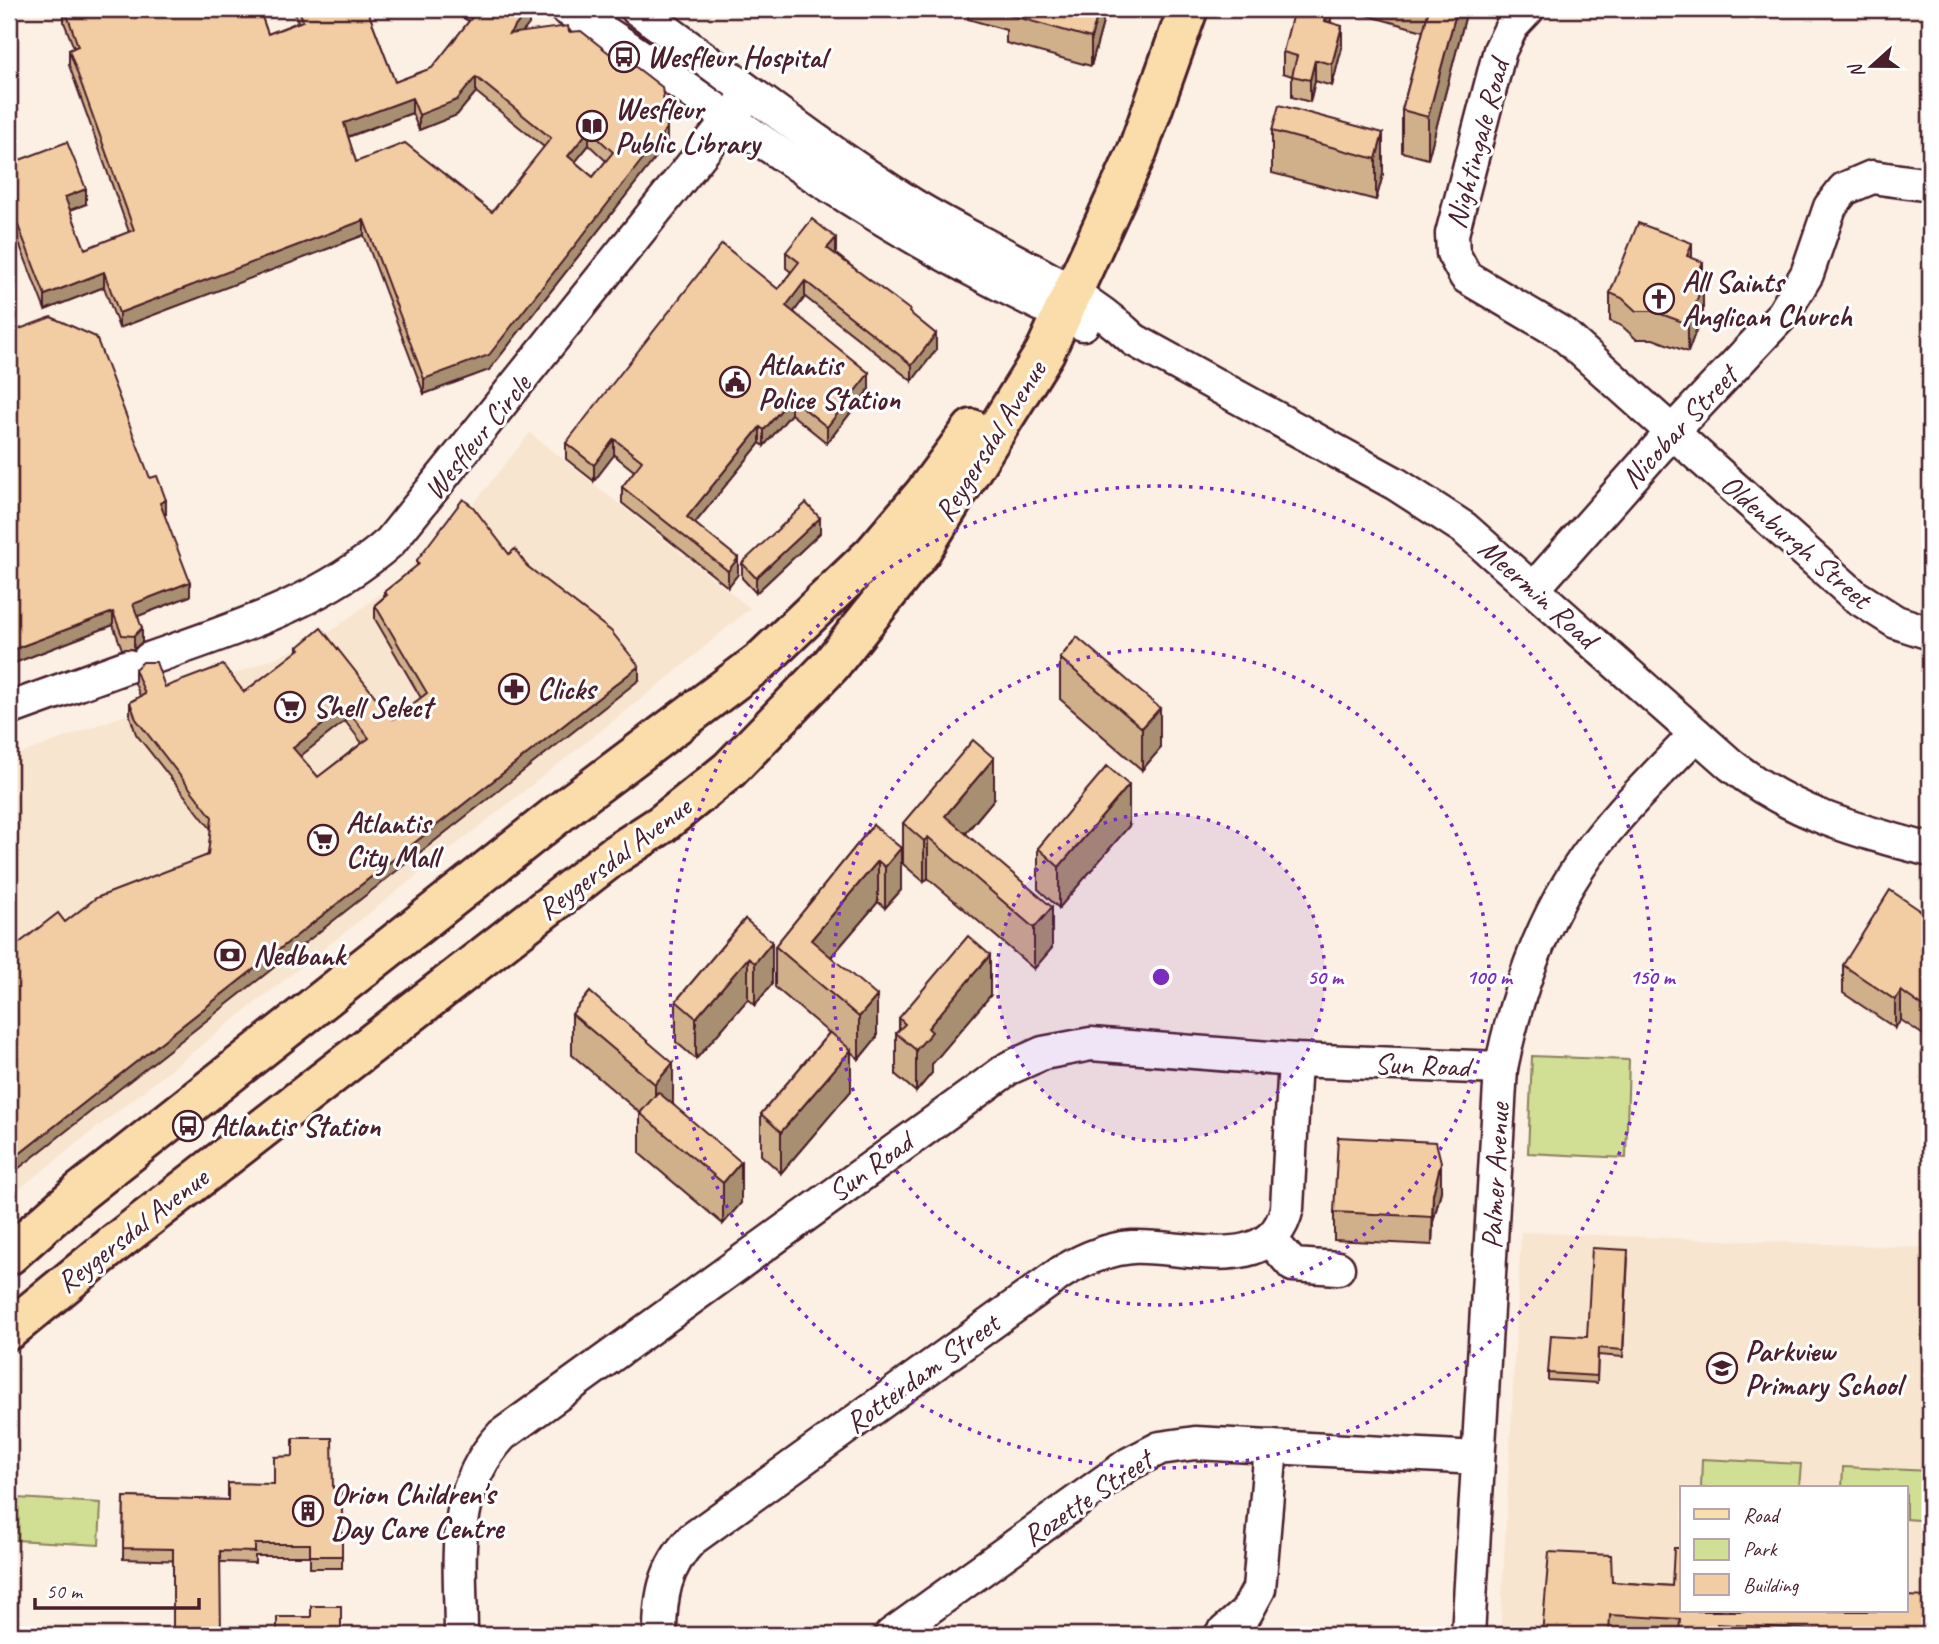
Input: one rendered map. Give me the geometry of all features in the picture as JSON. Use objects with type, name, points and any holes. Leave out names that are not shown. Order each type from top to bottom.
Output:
[{"type":"main road","name":"Reygersdal Avenue","points":[[9,1255],[80,1192],[572,803],[721,694],[801,627],[873,554],[924,494],[992,401],[1063,293],[1137,152],[1188,9]]},
{"type":"main road","name":"Reygersdal Avenue","points":[[9,1330],[173,1198],[613,856],[662,824],[729,770],[830,666],[914,561],[1045,352],[1063,293]]},
{"type":"street","points":[[568,9],[676,79],[730,119],[878,218],[1006,289],[1063,293]]},
{"type":"street","points":[[637,9],[749,94],[916,206],[1021,261],[1063,293]]},
{"type":"street","name":"Nightingale Road","points":[[1528,9],[1512,26],[1500,50],[1452,234],[1456,262],[1473,282],[1563,334],[1674,430]]},
{"type":"street","name":"Wesfleur Circle","points":[[9,709],[308,599],[351,574],[390,542],[749,94]]},
{"type":"street","name":"Nicobar Street","points":[[1534,588],[1793,301],[1807,274],[1830,207],[1843,189],[1872,177],[1930,186]]},
{"type":"street","name":"Meermin Road","points":[[1063,293],[1114,321],[1134,340],[1430,505],[1496,553],[1750,780],[1792,806],[1849,828],[1930,850]]},
{"type":"street","name":"Oldenburgh Street","points":[[1674,430],[1854,596],[1896,622],[1930,633]]},
{"type":"street","name":"Palmer Avenue","points":[[1468,1635],[1501,1069],[1516,1005],[1531,960],[1569,882],[1605,832],[1696,734]]},
{"type":"street","name":"Sun Road","points":[[461,1635],[463,1506],[478,1465],[502,1435],[994,1077],[1043,1053],[1091,1044],[1295,1059],[1501,1069]]},
{"type":"street","points":[[1295,1059],[1287,1208],[1279,1231],[1271,1240],[1293,1265],[1338,1268]]},
{"type":"street","name":"Rotterdam Street","points":[[660,1635],[661,1602],[667,1576],[692,1539],[1062,1272],[1080,1262],[1114,1250],[1145,1247],[1244,1252],[1271,1240]]},
{"type":"street","name":"Rozette Street","points":[[891,1635],[1144,1455],[1177,1444],[1478,1458]]},
{"type":"street","points":[[1221,1635],[1246,1612],[1259,1589],[1271,1447]]},
{"type":"shaded area","points":[[530,433],[750,608],[674,673],[9,1197],[9,758],[223,679],[322,638],[403,577],[420,555],[465,514]]},
{"type":"shaded area","name":"Parkview Primary School","points":[[1521,1232],[1930,1248],[1930,1635],[1500,1635]]},
{"type":"green space","points":[[1532,1056],[1629,1060],[1626,1158],[1528,1153]]},
{"type":"green space","points":[[1702,1459],[1801,1464],[1799,1486],[1701,1486]]},
{"type":"green space","points":[[1843,1467],[1930,1471],[1930,1521],[1908,1519],[1908,1486],[1842,1486]]},
{"type":"green space","points":[[17,1498],[101,1503],[99,1545],[15,1540]]},
{"type":"building","points":[[65,9],[259,9],[268,34],[303,21],[299,9],[367,9],[395,82],[432,68],[477,11],[474,9],[529,9],[509,34],[568,26],[569,32],[581,31],[628,68],[632,64],[662,87],[667,128],[489,355],[424,379],[364,220],[119,313],[104,272],[45,295],[12,210],[9,211],[9,164],[67,142],[86,189],[65,197],[85,249],[134,230],[69,50],[78,46]],"holes":[[[476,77],[551,138],[492,212],[405,143],[356,162],[344,123],[412,98],[419,115],[457,100]],[[589,130],[613,152],[593,177],[568,156]]]},
{"type":"building","points":[[1008,9],[1099,9],[1091,38],[1006,14]]},
{"type":"building","points":[[1294,9],[1329,9],[1325,21],[1342,26],[1332,64],[1315,60],[1310,80],[1292,76],[1297,56],[1283,52]]},
{"type":"building","points":[[1429,9],[1457,9],[1428,117],[1402,110]]},
{"type":"building","points":[[1279,105],[1383,133],[1376,159],[1272,131]]},
{"type":"building","points":[[812,219],[836,238],[827,248],[910,310],[909,312],[936,334],[912,365],[805,281],[786,306],[869,373],[827,427],[791,398],[764,430],[760,427],[687,517],[738,558],[728,571],[622,487],[642,461],[614,439],[594,465],[566,443],[722,244],[778,289],[799,262],[786,252]]},
{"type":"building","name":"All Saints Anglican Church","points":[[1638,223],[1692,243],[1687,256],[1703,262],[1695,280],[1703,283],[1688,324],[1653,311],[1636,311],[1622,298],[1610,293]]},
{"type":"building","points":[[51,317],[96,337],[150,478],[157,476],[166,500],[160,503],[190,582],[133,604],[142,628],[134,636],[122,635],[113,612],[9,651],[9,333]]},
{"type":"building","name":"Atlantis City Mall","points":[[463,499],[473,507],[509,554],[515,549],[527,566],[611,631],[639,666],[9,1162],[9,951],[58,913],[65,922],[96,898],[208,855],[212,817],[136,719],[130,702],[145,694],[135,669],[143,662],[156,662],[165,687],[223,665],[244,692],[300,649],[298,647],[321,628],[393,719],[427,693],[375,605],[387,595],[384,592],[419,564],[417,560]],"holes":[[[345,707],[369,738],[318,777],[293,748]]]},
{"type":"building","points":[[806,503],[820,518],[756,578],[742,563]]},
{"type":"building","points":[[1077,637],[1160,708],[1142,728],[1060,658]]},
{"type":"building","points":[[973,740],[994,758],[945,816],[1052,907],[1034,928],[928,837],[924,841],[903,823]]},
{"type":"building","points":[[1107,766],[1129,785],[1059,867],[1038,848]]},
{"type":"building","points":[[873,825],[901,848],[885,867],[878,861],[811,940],[877,996],[859,1017],[775,946]]},
{"type":"building","points":[[1890,890],[1930,917],[1930,1005],[1925,1008],[1901,991],[1895,1000],[1843,965]]},
{"type":"building","points":[[745,919],[772,942],[755,963],[748,958],[696,1018],[676,1001]]},
{"type":"building","points":[[968,936],[990,955],[928,1028],[932,1032],[916,1050],[896,1033],[905,1024],[899,1018]]},
{"type":"building","points":[[590,992],[673,1063],[655,1084],[572,1014]]},
{"type":"building","points":[[830,1032],[851,1050],[781,1132],[761,1114]]},
{"type":"building","points":[[658,1092],[741,1162],[723,1183],[640,1113]]},
{"type":"building","points":[[1338,1137],[1436,1142],[1441,1162],[1433,1194],[1432,1217],[1334,1212]]},
{"type":"building","points":[[1592,1248],[1628,1250],[1623,1350],[1598,1348],[1597,1376],[1548,1373],[1551,1335],[1587,1337]]},
{"type":"building","points":[[293,1438],[332,1438],[333,1488],[342,1488],[342,1556],[310,1556],[310,1544],[255,1544],[255,1552],[220,1551],[221,1635],[173,1635],[173,1549],[123,1548],[124,1497],[228,1500],[228,1483],[274,1484],[274,1457],[293,1456]]},
{"type":"building","points":[[1674,1548],[1680,1548],[1680,1612],[1908,1612],[1908,1596],[1930,1597],[1930,1634],[1870,1630],[1869,1635],[1833,1635],[1833,1631],[1717,1624],[1716,1635],[1679,1635],[1680,1619],[1610,1615],[1609,1635],[1542,1635],[1549,1552],[1611,1555],[1612,1582],[1672,1586]]},
{"type":"building","points":[[311,1606],[341,1606],[341,1635],[277,1635],[277,1617],[311,1617]]},
{"type":"building","points":[[69,1629],[69,1635],[36,1635],[36,1630]]},
{"type":"place","name":"Wesfleur Hospital","points":[[624,57]]},
{"type":"place","name":"Wesfleur Public Library","points":[[592,126]]},
{"type":"place","name":"All Saints Anglican Church","points":[[1659,299]]},
{"type":"place","name":"Atlantis Police Station","points":[[735,382]]},
{"type":"place","name":"Clicks","points":[[514,689]]},
{"type":"place","name":"Shell Select","points":[[290,707]]},
{"type":"place","name":"Atlantis City Mall","points":[[323,840]]},
{"type":"place","name":"Nedbank","points":[[230,955]]},
{"type":"place","name":"Atlantis Station","points":[[188,1126]]},
{"type":"place","name":"Parkview Primary School","points":[[1722,1368]]},
{"type":"place","name":"Orion Children's Day Care Centre","points":[[308,1511]]}]
